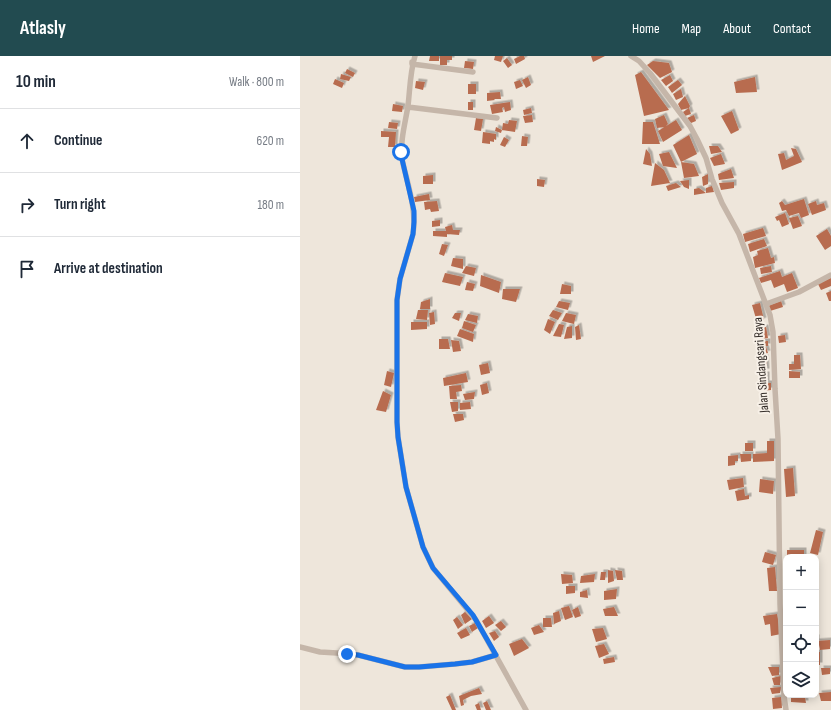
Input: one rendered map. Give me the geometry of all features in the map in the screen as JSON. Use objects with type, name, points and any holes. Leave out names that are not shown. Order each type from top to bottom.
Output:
[{"type":"street","points":[[411,56],[412,64],[408,106],[401,152],[414,211],[414,227],[399,286],[397,300],[397,422],[405,480],[423,547],[433,568],[473,615],[526,710]]},
{"type":"street","points":[[412,64],[415,56]]},
{"type":"street","name":"Jalan Sindangsari Raya","points":[[631,56],[650,73],[697,139],[706,158],[722,203],[739,234],[770,315],[773,332],[774,384],[778,440],[780,611],[786,710]]},
{"type":"street","points":[[412,64],[473,72]]},
{"type":"street","points":[[408,106],[497,118]]},
{"type":"street","points":[[766,304],[800,292],[831,275]]},
{"type":"street","points":[[300,648],[320,652],[358,655],[405,667],[472,662],[496,655]]},
{"type":"building","points":[[430,56],[439,56],[439,61],[429,61]]},
{"type":"building","points":[[440,56],[452,56],[452,60],[447,60],[447,65],[440,65]]},
{"type":"building","points":[[495,56],[503,56],[501,62],[494,60]]},
{"type":"building","points":[[524,56],[525,59],[516,64],[514,59]]},
{"type":"building","points":[[591,56],[605,56],[593,62]]},
{"type":"building","points":[[507,58],[512,65],[508,68],[503,61]]},
{"type":"building","points":[[465,61],[474,62],[473,69],[464,68]]},
{"type":"building","points":[[653,61],[669,63],[672,72],[660,78],[647,65]]},
{"type":"building","points":[[347,69],[355,73],[353,77],[345,73]]},
{"type":"building","points":[[641,72],[669,110],[644,116],[635,75]]},
{"type":"building","points":[[341,74],[351,77],[349,81],[340,79]]},
{"type":"building","points":[[670,75],[673,81],[666,86],[661,80]]},
{"type":"building","points":[[528,77],[531,85],[526,88],[522,80]]},
{"type":"building","points":[[755,77],[757,92],[736,93],[734,82]]},
{"type":"building","points":[[335,79],[344,83],[342,88],[333,84]]},
{"type":"building","points":[[520,80],[523,86],[516,89],[514,82]]},
{"type":"building","points":[[678,80],[682,85],[672,93],[668,87]]},
{"type":"building","points":[[416,81],[425,82],[423,90],[415,88]]},
{"type":"building","points":[[468,84],[476,84],[476,94],[468,94]]},
{"type":"building","points":[[681,89],[683,97],[676,100],[673,94]]},
{"type":"building","points":[[500,92],[501,99],[487,101],[487,93]]},
{"type":"building","points":[[685,96],[690,106],[689,108],[681,110],[678,104]]},
{"type":"building","points":[[468,102],[473,102],[473,110],[468,110]]},
{"type":"building","points":[[510,102],[511,110],[505,112],[504,107],[502,108],[503,112],[492,114],[490,105]]},
{"type":"building","points":[[393,104],[403,106],[402,112],[392,111]]},
{"type":"building","points":[[531,108],[532,113],[524,115],[523,110]]},
{"type":"building","points":[[689,108],[691,114],[685,116],[683,112]]},
{"type":"building","points":[[732,111],[739,130],[731,134],[721,116]]},
{"type":"building","points":[[532,115],[533,122],[525,123],[523,116]]},
{"type":"building","points":[[664,115],[668,124],[665,127],[657,128],[655,119]]},
{"type":"building","points":[[694,115],[696,121],[691,123],[687,118]]},
{"type":"building","points":[[476,118],[483,119],[481,131],[474,130]]},
{"type":"building","points":[[509,120],[517,121],[515,132],[502,130],[503,123],[508,124]]},
{"type":"building","points":[[676,120],[682,130],[663,142],[658,131]]},
{"type":"building","points":[[389,122],[398,123],[397,129],[388,128]]},
{"type":"building","points":[[643,122],[653,122],[660,144],[642,144]]},
{"type":"building","points":[[496,127],[502,130],[501,133],[495,131]]},
{"type":"building","points":[[381,131],[396,132],[395,147],[388,147],[389,137],[381,137]]},
{"type":"building","points":[[483,132],[496,134],[496,140],[494,139],[494,142],[490,141],[490,144],[482,143]]},
{"type":"building","points":[[689,135],[697,154],[681,162],[673,145]]},
{"type":"building","points":[[522,136],[528,137],[527,146],[521,146]]},
{"type":"building","points":[[504,137],[509,140],[505,147],[500,145]]},
{"type":"building","points":[[709,146],[718,146],[722,152],[711,154]]},
{"type":"building","points":[[791,148],[796,149],[802,162],[782,170],[778,154],[784,153],[786,160],[794,156]]},
{"type":"building","points":[[646,149],[650,154],[652,166],[643,164]]},
{"type":"building","points":[[669,152],[677,168],[663,166],[659,154]]},
{"type":"building","points":[[721,154],[725,164],[714,166],[710,158]]},
{"type":"building","points":[[681,162],[694,164],[699,176],[684,178]]},
{"type":"building","points":[[655,163],[664,170],[670,183],[651,186]]},
{"type":"building","points":[[731,169],[734,178],[719,180],[718,174]]},
{"type":"building","points":[[708,174],[708,184],[703,186],[702,177]]},
{"type":"building","points":[[433,175],[433,184],[423,184],[423,176]]},
{"type":"building","points":[[537,179],[545,180],[544,187],[537,186]]},
{"type":"building","points":[[689,180],[689,189],[684,187],[680,181]]},
{"type":"building","points":[[734,182],[734,188],[721,190],[719,183]]},
{"type":"building","points":[[676,183],[681,187],[668,191],[666,186]]},
{"type":"building","points":[[712,186],[714,192],[706,193],[706,188]]},
{"type":"building","points":[[699,188],[706,193],[694,195],[694,189]]},
{"type":"building","points":[[429,194],[430,200],[415,202],[414,197]]},
{"type":"building","points":[[804,199],[809,215],[801,218],[799,213],[789,216],[786,210],[782,211],[779,203],[782,201],[785,205]]},
{"type":"building","points":[[437,201],[439,211],[431,212],[430,209],[425,210],[424,202]]},
{"type":"building","points":[[816,201],[817,205],[824,203],[826,210],[812,215],[808,204]]},
{"type":"building","points":[[785,213],[789,224],[782,227],[779,220],[777,221],[775,217]]},
{"type":"building","points":[[798,216],[802,226],[793,229],[789,218]]},
{"type":"building","points":[[440,220],[440,226],[432,227],[432,221]]},
{"type":"building","points":[[452,225],[453,230],[460,230],[459,235],[447,234],[447,237],[433,236],[433,231],[446,231],[445,227]]},
{"type":"building","points":[[763,228],[766,236],[745,242],[743,234]]},
{"type":"building","points":[[827,229],[831,236],[831,246],[825,250],[816,236]]},
{"type":"building","points":[[764,239],[767,246],[750,252],[748,244]]},
{"type":"building","points":[[442,244],[448,245],[444,256],[439,254]]},
{"type":"building","points":[[768,248],[771,258],[774,257],[775,263],[755,268],[753,257],[758,255],[757,251]]},
{"type":"building","points":[[453,258],[463,259],[463,269],[451,266]]},
{"type":"building","points":[[466,266],[476,268],[474,276],[462,273]]},
{"type":"building","points":[[771,266],[772,272],[761,274],[760,268]]},
{"type":"building","points":[[780,271],[782,277],[792,273],[798,288],[787,292],[784,284],[774,288],[771,280],[761,283],[759,278]]},
{"type":"building","points":[[445,273],[463,277],[460,286],[442,282]]},
{"type":"building","points":[[481,275],[501,282],[499,293],[480,286]]},
{"type":"building","points":[[831,278],[831,286],[821,290],[818,284]]},
{"type":"building","points":[[467,282],[475,284],[473,291],[465,290]]},
{"type":"building","points":[[562,284],[571,286],[571,294],[560,294]]},
{"type":"building","points":[[503,289],[520,289],[516,302],[502,299]]},
{"type":"building","points":[[831,291],[831,301],[829,301],[826,293]]},
{"type":"building","points":[[430,299],[430,309],[420,309],[421,302]]},
{"type":"building","points":[[559,301],[570,303],[568,310],[556,307]]},
{"type":"building","points":[[781,301],[783,307],[770,311],[768,306]]},
{"type":"building","points":[[760,303],[764,320],[757,322],[752,305]]},
{"type":"building","points":[[418,310],[428,310],[427,320],[416,319]]},
{"type":"building","points":[[553,310],[562,313],[558,320],[549,316]]},
{"type":"building","points":[[434,312],[435,324],[430,325],[429,313]]},
{"type":"building","points":[[455,313],[461,313],[459,321],[452,318]]},
{"type":"building","points":[[566,313],[576,315],[574,324],[562,321]]},
{"type":"building","points":[[468,314],[478,316],[477,323],[465,320]]},
{"type":"building","points":[[548,319],[555,322],[550,334],[544,330]]},
{"type":"building","points":[[464,321],[476,325],[473,332],[462,328]]},
{"type":"building","points":[[411,322],[427,322],[427,329],[411,330]]},
{"type":"building","points":[[559,324],[564,325],[561,337],[553,336]]},
{"type":"building","points":[[579,325],[581,339],[576,340],[575,327]]},
{"type":"building","points":[[572,326],[572,338],[564,339],[567,327]]},
{"type":"building","points":[[766,327],[768,338],[760,339],[758,328]]},
{"type":"building","points":[[460,329],[474,334],[473,342],[457,336]]},
{"type":"building","points":[[785,335],[786,342],[779,343],[778,336]]},
{"type":"building","points":[[439,339],[448,339],[450,349],[439,349]]},
{"type":"building","points":[[451,340],[459,341],[461,351],[453,352]]},
{"type":"building","points":[[760,341],[768,341],[768,346],[761,346]]},
{"type":"building","points":[[766,347],[768,353],[762,354],[760,348]]},
{"type":"building","points":[[794,355],[800,355],[801,369],[789,370],[789,364],[794,364]]},
{"type":"building","points":[[766,357],[767,371],[759,372],[758,358]]},
{"type":"building","points":[[488,363],[490,373],[481,375],[479,365]]},
{"type":"building","points":[[387,371],[394,373],[391,387],[384,385]]},
{"type":"building","points":[[789,371],[800,372],[800,378],[789,378]]},
{"type":"building","points":[[466,373],[468,382],[444,386],[443,378]]},
{"type":"building","points":[[760,374],[767,374],[767,383],[771,383],[771,390],[760,391]]},
{"type":"building","points":[[487,383],[489,393],[482,395],[480,385]]},
{"type":"building","points":[[461,385],[462,391],[456,392],[457,399],[450,399],[449,386]]},
{"type":"building","points":[[383,391],[391,395],[386,412],[376,410]]},
{"type":"building","points":[[475,392],[474,399],[465,400],[463,394]]},
{"type":"building","points":[[450,402],[458,402],[458,411],[452,412]]},
{"type":"building","points":[[470,402],[471,409],[460,410],[460,403]]},
{"type":"building","points":[[453,414],[463,414],[464,420],[455,422]]},
{"type":"building","points":[[767,441],[774,441],[774,461],[753,462],[753,454],[767,453]]},
{"type":"building","points":[[745,443],[753,443],[753,451],[745,451]]},
{"type":"building","points":[[740,454],[751,454],[751,461],[741,462]]},
{"type":"building","points":[[738,455],[738,461],[735,461],[735,465],[728,466],[728,456]]},
{"type":"building","points":[[793,468],[795,496],[786,497],[784,469]]},
{"type":"building","points":[[743,478],[744,487],[729,490],[727,480]]},
{"type":"building","points":[[760,479],[774,481],[773,494],[759,492]]},
{"type":"building","points":[[744,489],[745,496],[749,495],[749,499],[737,501],[735,491]]},
{"type":"building","points":[[816,530],[823,532],[818,554],[810,553]]},
{"type":"building","points":[[787,550],[804,550],[804,554],[787,554]]},
{"type":"building","points":[[765,552],[776,555],[773,565],[762,562]]},
{"type":"building","points":[[775,567],[777,591],[769,591],[767,568]]},
{"type":"building","points":[[608,570],[613,571],[614,581],[608,583]]},
{"type":"building","points":[[615,570],[622,571],[623,580],[617,580]]},
{"type":"building","points":[[601,572],[606,572],[605,580],[600,580]]},
{"type":"building","points":[[561,574],[572,575],[573,583],[562,584]]},
{"type":"building","points":[[595,574],[594,582],[580,583],[581,576]]},
{"type":"building","points":[[566,586],[575,586],[575,593],[566,594]]},
{"type":"building","points":[[617,589],[616,599],[604,600],[604,591]]},
{"type":"building","points":[[587,590],[588,598],[580,597],[580,592]]},
{"type":"building","points":[[569,606],[573,617],[565,620],[561,608]]},
{"type":"building","points":[[578,607],[581,616],[575,618],[572,610]]},
{"type":"building","points":[[614,607],[618,616],[605,616],[603,609]]},
{"type":"building","points":[[559,611],[561,621],[554,624],[553,613]]},
{"type":"building","points":[[465,612],[472,619],[465,624],[461,615]]},
{"type":"building","points":[[777,614],[781,634],[771,636],[770,624],[765,625],[763,616]]},
{"type":"building","points":[[489,616],[494,623],[486,628],[482,621]]},
{"type":"building","points":[[457,617],[463,625],[458,629],[453,620]]},
{"type":"building","points":[[543,618],[551,618],[552,627],[543,627]]},
{"type":"building","points":[[501,621],[506,627],[501,631],[495,625]]},
{"type":"building","points":[[475,623],[478,628],[472,632],[469,626]]},
{"type":"building","points":[[539,625],[544,632],[534,635],[531,628]]},
{"type":"building","points":[[466,628],[470,635],[461,639],[457,633]]},
{"type":"building","points":[[603,628],[607,639],[596,642],[592,629]]},
{"type":"building","points":[[495,631],[499,637],[494,641],[489,633]]},
{"type":"building","points":[[522,639],[529,648],[514,656],[509,644]]},
{"type":"building","points":[[830,640],[830,649],[820,650],[819,641]]},
{"type":"building","points":[[604,644],[609,654],[599,658],[595,646]]},
{"type":"building","points":[[819,652],[820,652],[819,665]]},
{"type":"building","points":[[614,657],[615,662],[604,664],[603,659]]},
{"type":"building","points":[[768,667],[779,667],[779,675],[772,676]]},
{"type":"building","points":[[821,668],[830,668],[830,674],[822,675]]},
{"type":"building","points":[[781,676],[780,685],[774,685],[772,678]]},
{"type":"building","points":[[781,687],[780,693],[772,694],[770,688]]},
{"type":"building","points":[[479,688],[482,694],[471,696],[463,700],[464,705],[461,706],[459,696]]},
{"type":"building","points":[[831,692],[831,701],[821,701],[819,693]]},
{"type":"building","points":[[450,695],[456,710],[452,710],[446,697]]},
{"type":"building","points":[[781,697],[782,708],[773,709],[772,698]]},
{"type":"building","points":[[791,698],[805,698],[806,703],[791,702]]},
{"type":"building","points":[[487,701],[491,710],[486,710],[483,703]]},
{"type":"building","points":[[479,703],[481,710],[477,710],[475,705]]},
{"type":"route","points":[[347,654],[358,655],[405,667],[472,662],[496,655],[473,615],[433,568],[426,555],[406,487],[397,422],[397,300],[400,279],[413,234],[414,211],[401,152]]}]
